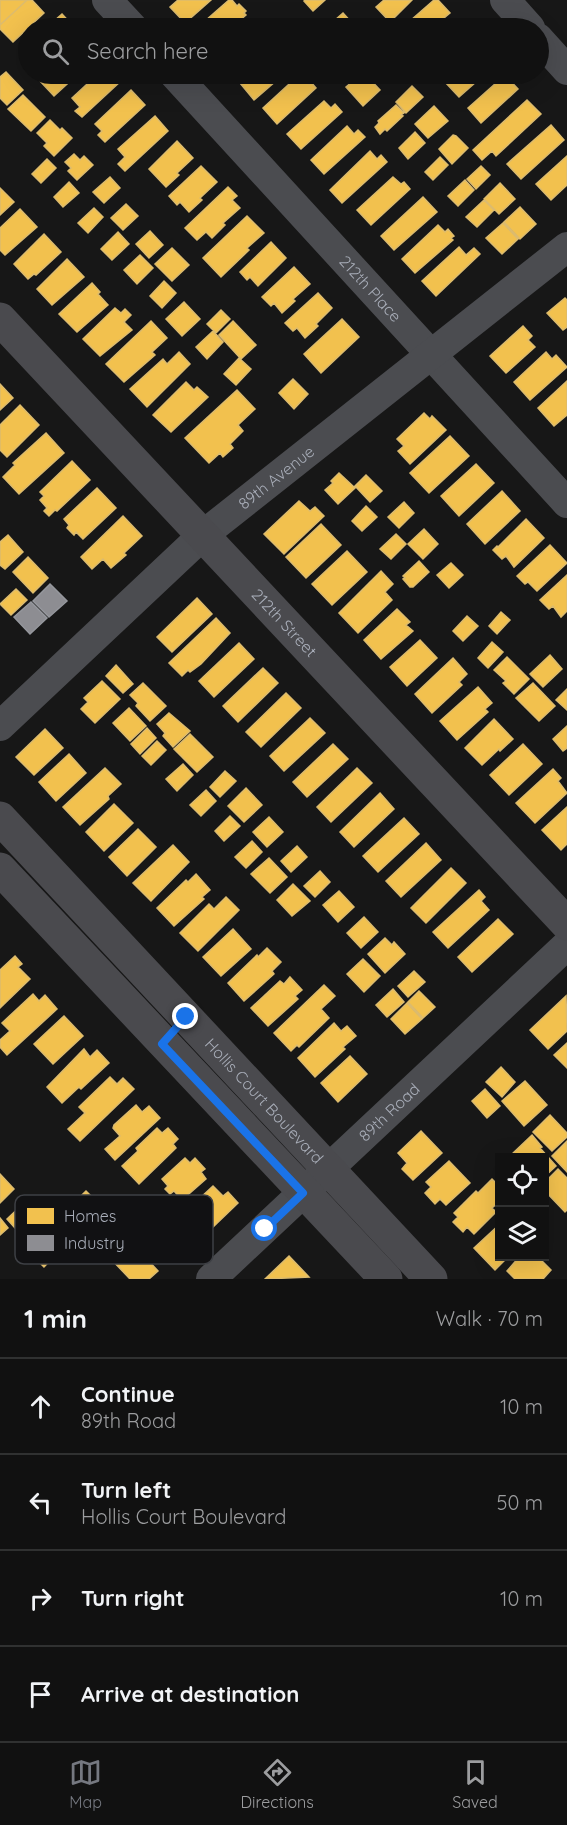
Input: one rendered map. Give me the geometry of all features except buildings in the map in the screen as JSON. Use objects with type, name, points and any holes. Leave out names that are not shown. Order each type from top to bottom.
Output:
[{"type":"main road","name":"212th Street","points":[[0,319],[567,924]]},
{"type":"main road","name":"Hollis Court Boulevard","points":[[0,818],[431,1279]]},
{"type":"main road","points":[[0,869],[162,1044],[386,1279]]},
{"type":"main road","points":[[57,930],[80,903]]},
{"type":"main road","points":[[162,1044],[186,1017]]},
{"type":"street","points":[[107,0],[124,18]]},
{"type":"street","points":[[505,0],[521,18]]},
{"type":"street","points":[[549,50],[567,70]]},
{"type":"street","name":"212th Place","points":[[183,84],[567,503]]},
{"type":"street","name":"89th Avenue","points":[[0,726],[203,535],[567,247]]},
{"type":"street","name":"89th Road","points":[[211,1279],[567,945]]},
{"type":"route","points":[[186,1017],[162,1044],[303,1193],[265,1229]]}]
